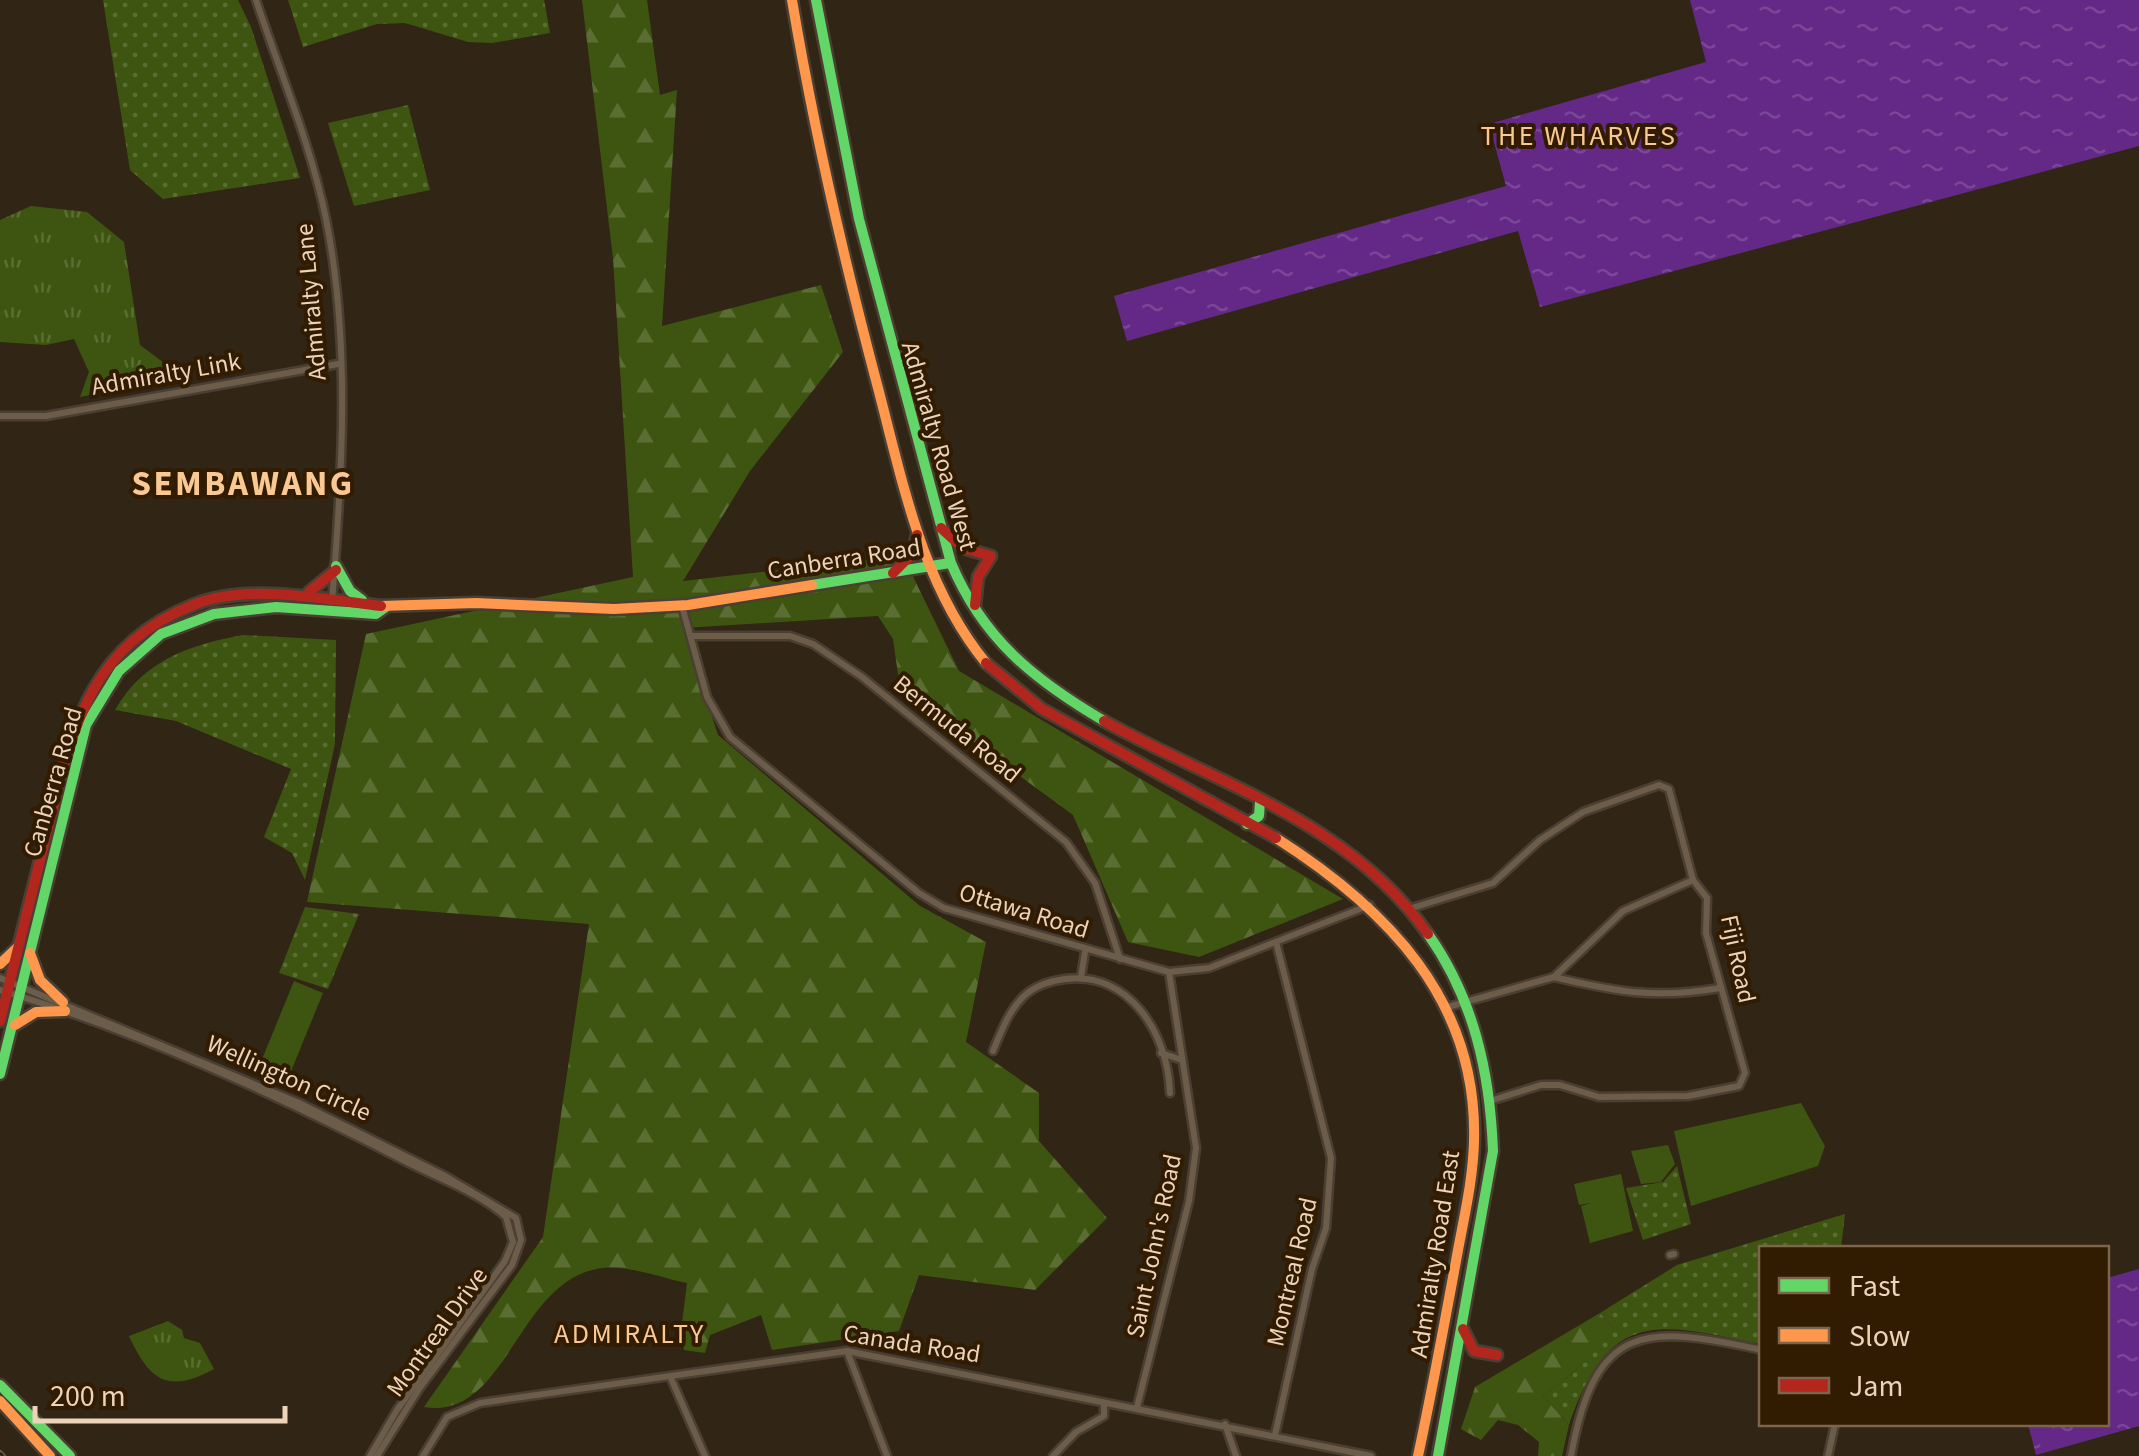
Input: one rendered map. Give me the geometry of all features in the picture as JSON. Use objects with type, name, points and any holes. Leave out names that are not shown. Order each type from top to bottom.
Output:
[{"type":"main road","name":"Admiralty Road West","points":[[792,0],[811,120],[835,228],[882,402],[928,567],[968,643],[1004,682],[1171,783],[1268,835],[1373,904]]},
{"type":"main road","name":"Admiralty Road West","points":[[816,0],[868,257],[895,366],[950,563],[976,611],[1010,657],[1039,681],[1161,752],[1282,812],[1352,853],[1411,908]]},
{"type":"main road","points":[[882,402],[882,373],[895,366]]},
{"type":"main road","points":[[938,525],[963,548],[990,556],[975,589],[976,611]]},
{"type":"main road","points":[[892,574],[913,554],[918,531]]},
{"type":"main road","name":"Canberra Road","points":[[0,1074],[23,992],[24,949],[72,728],[90,690],[135,636],[195,604],[276,593],[365,602],[386,608],[476,603],[614,609],[682,605],[950,563]]},
{"type":"main road","points":[[303,594],[321,587],[336,568],[350,591],[365,602]]},
{"type":"main road","name":"Canberra Road","points":[[0,1020],[4,986],[24,949],[86,724],[96,702],[125,663],[144,644],[201,615],[277,607],[376,614],[386,608]]},
{"type":"main road","points":[[1161,752],[1158,766],[1171,783]]},
{"type":"main road","points":[[1248,824],[1260,816],[1260,801]]},
{"type":"main road","points":[[1268,835],[1266,823],[1282,812]]},
{"type":"main road","name":"Admiralty Road East","points":[[1373,904],[1426,965],[1448,1007],[1472,1101],[1474,1150],[1437,1372],[1418,1456]]},
{"type":"main road","name":"Admiralty Road East","points":[[1411,908],[1444,954],[1467,1000],[1494,1100],[1493,1151],[1438,1456]]},
{"type":"main road","points":[[0,964],[24,949],[40,980],[64,1007]]},
{"type":"main road","points":[[12,1027],[36,1012],[64,1007]]},
{"type":"main road","points":[[1462,1320],[1465,1340],[1474,1351],[1497,1355]]},
{"type":"main road","points":[[0,1385],[70,1456]]},
{"type":"main road","points":[[0,1401],[50,1456]]},
{"type":"street","name":"Admiralty Lane","points":[[256,0],[326,222],[342,466],[332,611]]},
{"type":"street","name":"Admiralty Link","points":[[0,416],[46,416],[338,364]]},
{"type":"street","name":"Ottawa Road","points":[[682,605],[707,697],[730,737],[906,883],[944,908],[1085,952],[1168,972],[1208,968],[1373,904]]},
{"type":"street","name":"Bermuda Road","points":[[692,636],[790,636],[813,644],[862,678],[1066,842],[1095,882],[1121,960]]},
{"type":"street","name":"Fiji Road","points":[[1411,908],[1493,883],[1540,840],[1583,812],[1617,796],[1666,786],[1693,880],[1707,898],[1706,933],[1746,1072],[1738,1086],[1688,1096],[1599,1096],[1560,1085],[1540,1085],[1494,1100]]},
{"type":"street","points":[[1554,977],[1623,911],[1693,880]]},
{"type":"street","name":"Montreal Road","points":[[1275,1435],[1312,1269],[1326,1228],[1331,1178],[1331,1152],[1276,942]]},
{"type":"street","points":[[1082,977],[1085,952]]},
{"type":"street","name":"Saint John's Road","points":[[1137,1408],[1194,1175],[1196,1148],[1168,972]]},
{"type":"street","points":[[993,1050],[1025,994],[1055,980],[1082,977],[1114,984],[1136,1000],[1161,1053],[1170,1093]]},
{"type":"street","points":[[1448,1007],[1554,977],[1628,995],[1668,996],[1720,988]]},
{"type":"street","name":"Wellington Circle","points":[[4,986],[234,1074],[387,1146],[508,1210],[517,1231]]},
{"type":"street","points":[[1161,1053],[1182,1060]]},
{"type":"street","name":"Montreal Drive","points":[[373,1456],[397,1410],[506,1261],[517,1231]]},
{"type":"street","points":[[1571,1456],[1589,1382],[1602,1366],[1632,1343],[1650,1335],[1674,1333],[1759,1349]]},
{"type":"street","points":[[847,1350],[886,1456]]},
{"type":"street","name":"Canada Road","points":[[423,1456],[446,1417],[480,1403],[847,1350],[1370,1456]]},
{"type":"street","points":[[670,1376],[705,1456]]},
{"type":"street","points":[[1054,1456],[1076,1432],[1104,1416],[1103,1402]]},
{"type":"street","points":[[1224,1424],[1236,1456]]},
{"type":"street","points":[[1828,1456],[1835,1426]]},
{"type":"green space","points":[[103,0],[238,0],[251,27],[300,178],[163,199],[130,170]]},
{"type":"green space","points":[[288,0],[544,0],[550,33],[492,43],[468,42],[405,23],[377,24],[303,47]]},
{"type":"green space","points":[[582,0],[647,0],[660,95],[677,90],[662,326],[821,285],[843,352],[750,471],[683,581],[903,556],[959,671],[1343,899],[1199,957],[1128,942],[1073,815],[900,688],[893,639],[878,616],[683,628],[718,735],[920,906],[986,942],[966,1042],[1039,1093],[1039,1141],[1107,1218],[1035,1290],[919,1275],[899,1331],[772,1350],[761,1315],[710,1335],[705,1353],[684,1350],[681,1331],[687,1283],[634,1270],[603,1268],[574,1277],[551,1295],[495,1372],[475,1392],[452,1405],[424,1407],[543,1237],[589,924],[307,902],[366,634],[633,577],[613,258]]},
{"type":"green space","points":[[408,105],[430,190],[354,206],[328,123]]},
{"type":"green space","points":[[31,206],[87,212],[124,242],[140,345],[183,377],[80,397],[89,372],[74,339],[46,345],[0,342],[0,220]]},
{"type":"green space","points":[[243,635],[336,640],[335,744],[305,880],[292,853],[264,837],[291,769],[176,721],[115,710],[154,667],[186,650]]},
{"type":"green space","points":[[305,907],[359,914],[328,989],[279,973]]},
{"type":"green space","points":[[294,981],[323,993],[285,1086],[256,1074]]},
{"type":"green space","points":[[1801,1103],[1825,1146],[1818,1166],[1691,1206],[1674,1131]]},
{"type":"green space","points":[[1668,1145],[1675,1164],[1661,1182],[1641,1184],[1631,1151]]},
{"type":"green space","points":[[1677,1166],[1691,1224],[1643,1240],[1626,1188],[1663,1182]]},
{"type":"green space","points":[[1621,1174],[1633,1231],[1590,1243],[1581,1206],[1591,1203],[1579,1205],[1574,1184]]},
{"type":"green space","points":[[1845,1214],[1841,1246],[1759,1246],[1759,1344],[1693,1331],[1641,1332],[1620,1342],[1602,1360],[1569,1425],[1543,1396],[1576,1370],[1613,1328],[1600,1313],[1677,1265]]},
{"type":"green space","points":[[1600,1313],[1614,1329],[1576,1370],[1543,1396],[1569,1425],[1562,1456],[1538,1456],[1539,1442],[1518,1425],[1498,1420],[1481,1440],[1461,1429],[1475,1387]]},
{"type":"green space","points":[[168,1321],[182,1330],[184,1338],[200,1343],[214,1369],[184,1381],[162,1379],[153,1373],[129,1336]]},
{"type":"water","points":[[1690,0],[2139,0],[2139,146],[1540,307],[1518,231],[1127,341],[1114,296],[1506,186],[1489,124],[1706,62]]},
{"type":"water","points":[[2139,1269],[2139,1426],[2036,1455],[2029,1426],[2109,1426],[2109,1277]]},
{"type":"railway","points":[[0,1453],[3,1456]]},
{"type":"traffic: fast","points":[[816,0],[859,219],[951,563],[979,614],[1013,655],[1055,690],[1104,721]]},
{"type":"traffic: fast","points":[[812,585],[950,563]]},
{"type":"traffic: fast","points":[[336,566],[350,591],[362,600]]},
{"type":"traffic: fast","points":[[0,1074],[86,725],[119,671],[161,634],[214,614],[276,607],[376,614],[386,607]]},
{"type":"traffic: fast","points":[[1247,824],[1259,816],[1260,801]]},
{"type":"traffic: fast","points":[[1428,934],[1457,984],[1477,1038],[1488,1093],[1493,1151],[1438,1456]]},
{"type":"traffic: fast","points":[[0,1385],[70,1456]]},
{"type":"traffic: slow","points":[[792,0],[830,195],[906,496],[930,567],[964,633],[986,663]]},
{"type":"traffic: slow","points":[[381,606],[476,603],[614,609],[688,605],[812,585]]},
{"type":"traffic: slow","points":[[1276,838],[1354,895],[1418,963],[1442,1002],[1460,1044],[1471,1090],[1474,1141],[1470,1186],[1418,1456]]},
{"type":"traffic: slow","points":[[0,964],[18,947]]},
{"type":"traffic: slow","points":[[30,953],[40,980],[63,1002]]},
{"type":"traffic: slow","points":[[15,1025],[36,1012],[65,1011]]},
{"type":"traffic: slow","points":[[0,1401],[50,1456]]},
{"type":"traffic: jam","points":[[941,528],[963,548],[991,556],[978,577],[975,605]]},
{"type":"traffic: jam","points":[[893,573],[913,553],[917,535]]},
{"type":"traffic: jam","points":[[309,592],[336,570]]},
{"type":"traffic: jam","points":[[0,1021],[73,735],[104,673],[127,647],[156,624],[214,598],[286,595],[381,606]]},
{"type":"traffic: jam","points":[[986,663],[1042,709],[1276,838]]},
{"type":"traffic: jam","points":[[1104,721],[1280,809],[1321,834],[1396,895],[1428,934]]},
{"type":"traffic: jam","points":[[1463,1329],[1474,1351],[1497,1355]]},
{"type":"district","name":"THE WHARVES","points":[[1579,136]]},
{"type":"district","name":"SEMBAWANG","points":[[243,484]]},
{"type":"district","name":"ADMIRALTY","points":[[630,1334]]}]
